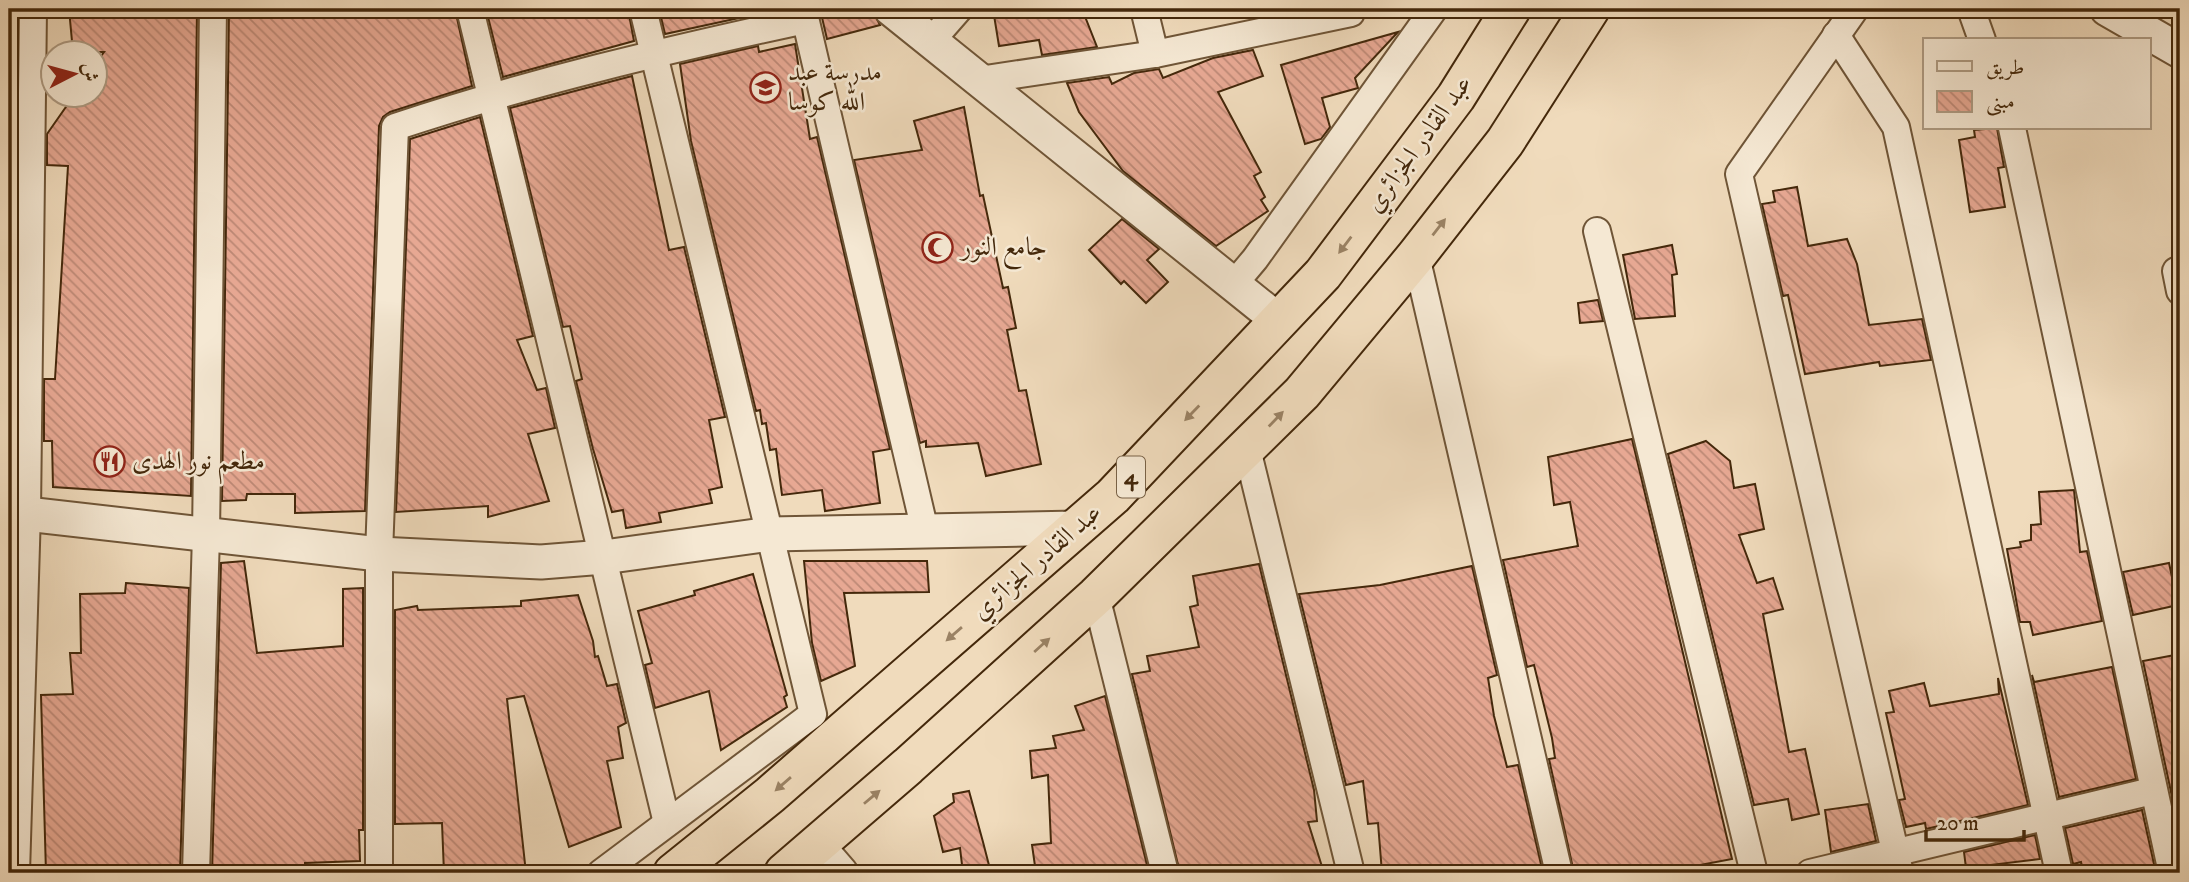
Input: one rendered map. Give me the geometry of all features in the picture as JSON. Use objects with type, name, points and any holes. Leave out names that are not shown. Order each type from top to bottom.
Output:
[{"type":"highway","name":"عبد القادر الجزائري","points":[[673,873],[770,795],[1113,496],[1323,274],[1456,97],[1511,9]]},
{"type":"highway","name":"4","points":[[784,873],[908,766],[1096,596],[1302,393],[1506,142],[1590,9]]},
{"type":"street","points":[[16,873],[18,512],[33,9]]},
{"type":"street","points":[[196,873],[206,535],[213,9]]},
{"type":"street","points":[[470,9],[667,823]]},
{"type":"street","points":[[601,873],[813,714],[643,9]]},
{"type":"street","points":[[891,9],[1279,321]]},
{"type":"street","points":[[931,41],[959,9]]},
{"type":"street","points":[[1144,9],[1155,54]]},
{"type":"street","points":[[979,80],[1155,54],[1351,13],[1350,9]]},
{"type":"street","points":[[1234,284],[1255,259],[1434,9]]},
{"type":"street","points":[[1855,9],[1739,174],[1898,863]]},
{"type":"street","points":[[1971,9],[1981,38]]},
{"type":"street","points":[[2107,9],[2180,51]]},
{"type":"street","points":[[379,873],[379,554],[395,127],[491,95],[804,14],[925,531]]},
{"type":"street","points":[[1836,35],[1896,127],[2059,873]]},
{"type":"street","points":[[2012,130],[2152,791],[2172,873]]},
{"type":"street","points":[[1597,231],[1754,873]]},
{"type":"street","points":[[1416,256],[1559,873]]},
{"type":"street","points":[[1247,449],[1351,873]]},
{"type":"street","points":[[18,512],[379,554],[541,562],[604,557],[770,534],[1076,528]]},
{"type":"street","points":[[1096,596],[1165,873]]},
{"type":"street","points":[[1810,873],[1898,863],[2046,817],[2152,791]]},
{"type":"street","points":[[816,845],[841,873]]},
{"type":"building","points":[[69,9],[197,9],[191,496],[53,487],[52,441],[44,441],[44,379],[55,379],[68,166],[47,165],[47,134],[65,108],[108,108],[108,38],[72,38]]},
{"type":"building","points":[[255,9],[455,9],[472,86],[390,112],[383,117],[379,126],[365,511],[295,513],[295,494],[247,494],[246,500],[222,501],[229,12]]},
{"type":"building","points":[[486,9],[628,9],[634,41],[503,77]]},
{"type":"building","points":[[659,9],[752,9],[753,15],[665,34]]},
{"type":"building","points":[[820,9],[872,9],[880,25],[827,39]]},
{"type":"building","points":[[993,9],[1082,9],[1097,47],[1042,55],[1039,40],[999,46]]},
{"type":"building","points":[[1398,32],[1355,78],[1358,88],[1322,98],[1330,127],[1321,139],[1305,144],[1281,65]]},
{"type":"building","points":[[795,44],[810,139],[817,137],[890,449],[873,452],[880,503],[825,511],[822,490],[782,495],[776,449],[770,450],[766,423],[762,424],[760,410],[756,411],[691,141],[680,64],[758,46],[759,52]]},
{"type":"building","points":[[1253,50],[1263,76],[1218,92],[1261,172],[1254,176],[1265,197],[1261,200],[1268,211],[1216,246],[1123,171],[1079,112],[1067,83],[1109,77],[1112,84],[1134,73],[1159,69],[1163,78],[1213,58]]},
{"type":"building","points":[[632,76],[669,250],[684,247],[725,417],[709,420],[722,487],[709,490],[712,503],[659,513],[661,522],[626,528],[623,510],[612,512],[593,449],[576,381],[582,379],[570,326],[563,327],[510,108]]},
{"type":"building","points":[[964,107],[980,196],[983,195],[1003,288],[1008,287],[1016,328],[1007,330],[1019,391],[1026,390],[1041,464],[986,476],[978,443],[926,447],[926,441],[920,443],[854,160],[922,150],[914,121]]},
{"type":"building","points":[[480,117],[533,336],[517,340],[537,390],[546,388],[555,428],[528,434],[549,501],[488,517],[488,506],[396,512],[410,139]]},
{"type":"building","points":[[1974,130],[1997,130],[2004,167],[1998,168],[2005,207],[1970,212],[1959,140],[1975,137]]},
{"type":"building","points":[[1797,187],[1808,246],[1847,239],[1857,264],[1869,325],[1922,319],[1931,360],[1880,366],[1879,362],[1805,374],[1788,295],[1783,296],[1762,204],[1775,202],[1773,191]]},
{"type":"building","points":[[1122,219],[1159,249],[1147,260],[1168,282],[1146,303],[1124,281],[1121,284],[1089,250]]},
{"type":"building","points":[[1672,245],[1677,274],[1672,275],[1675,316],[1635,319],[1623,255]]},
{"type":"building","points":[[1598,300],[1603,321],[1580,323],[1578,303]]},
{"type":"building","points":[[1632,439],[1732,859],[1658,873],[1574,873],[1549,759],[1555,758],[1552,738],[1534,665],[1527,667],[1503,560],[1578,546],[1570,502],[1554,505],[1548,457]]},
{"type":"building","points":[[1706,441],[1730,461],[1734,488],[1755,484],[1764,529],[1739,535],[1757,583],[1773,578],[1783,609],[1763,614],[1789,752],[1805,749],[1819,814],[1792,820],[1788,799],[1754,805],[1668,454]]},
{"type":"building","points":[[2074,490],[2080,552],[2087,551],[2102,621],[2033,635],[2030,622],[2020,622],[2007,549],[2021,547],[2020,542],[2031,540],[2031,525],[2041,524],[2039,492]]},
{"type":"building","points":[[244,561],[257,653],[343,646],[343,589],[363,588],[363,830],[359,830],[360,861],[305,863],[305,868],[275,867],[275,873],[212,873],[221,563]]},
{"type":"building","points":[[804,561],[927,561],[929,592],[844,593],[855,666],[821,681],[812,643]]},
{"type":"building","points":[[2169,563],[2178,605],[2133,615],[2123,572]]},
{"type":"building","points":[[1259,564],[1314,790],[1317,821],[1308,822],[1324,873],[1180,873],[1132,674],[1150,671],[1147,656],[1199,647],[1190,607],[1198,605],[1193,576]]},
{"type":"building","points":[[1472,566],[1497,675],[1488,678],[1494,716],[1507,767],[1518,765],[1543,873],[1382,873],[1378,823],[1368,824],[1363,781],[1346,785],[1299,594],[1380,585]]},
{"type":"building","points":[[753,574],[787,695],[784,697],[787,707],[721,750],[709,691],[655,708],[645,665],[652,663],[638,611],[695,595],[694,591]]},
{"type":"building","points":[[126,583],[189,588],[180,873],[122,873],[122,866],[86,873],[46,873],[41,695],[73,694],[70,653],[81,653],[80,594],[125,593]]},
{"type":"building","points":[[578,595],[593,641],[595,657],[598,656],[607,686],[617,684],[626,723],[618,727],[623,758],[607,761],[621,827],[569,847],[524,696],[507,699],[526,873],[444,873],[442,823],[395,824],[395,610],[417,606],[418,610],[521,606],[521,601]]},
{"type":"building","points":[[2180,654],[2180,819],[2177,820],[2143,661]]},
{"type":"building","points":[[2112,667],[2136,779],[2059,797],[2032,675],[2034,682]]},
{"type":"building","points":[[1998,678],[2028,805],[1926,829],[1925,823],[1906,827],[1899,800],[1905,799],[1886,713],[1894,712],[1889,691],[1924,683],[1930,706],[1999,694]]},
{"type":"building","points":[[1105,696],[1149,873],[1036,873],[1032,845],[1051,843],[1048,775],[1032,778],[1030,751],[1056,748],[1053,736],[1084,730],[1075,706]]},
{"type":"building","points":[[969,791],[991,873],[963,873],[960,848],[943,852],[934,816],[954,802],[953,794]]},
{"type":"building","points":[[1868,804],[1876,841],[1831,852],[1825,810]]},
{"type":"building","points":[[2142,810],[2156,873],[2083,873],[2081,862],[2073,864],[2065,828]]},
{"type":"building","points":[[2035,835],[2040,859],[1966,868],[1964,852]]},
{"type":"place","name":"مدرسة عبد الله كوسا","points":[[765,87]]},
{"type":"place","name":"جامع النور","points":[[938,247]]},
{"type":"place","name":"مطعم نور الهدى","points":[[109,461]]}]
